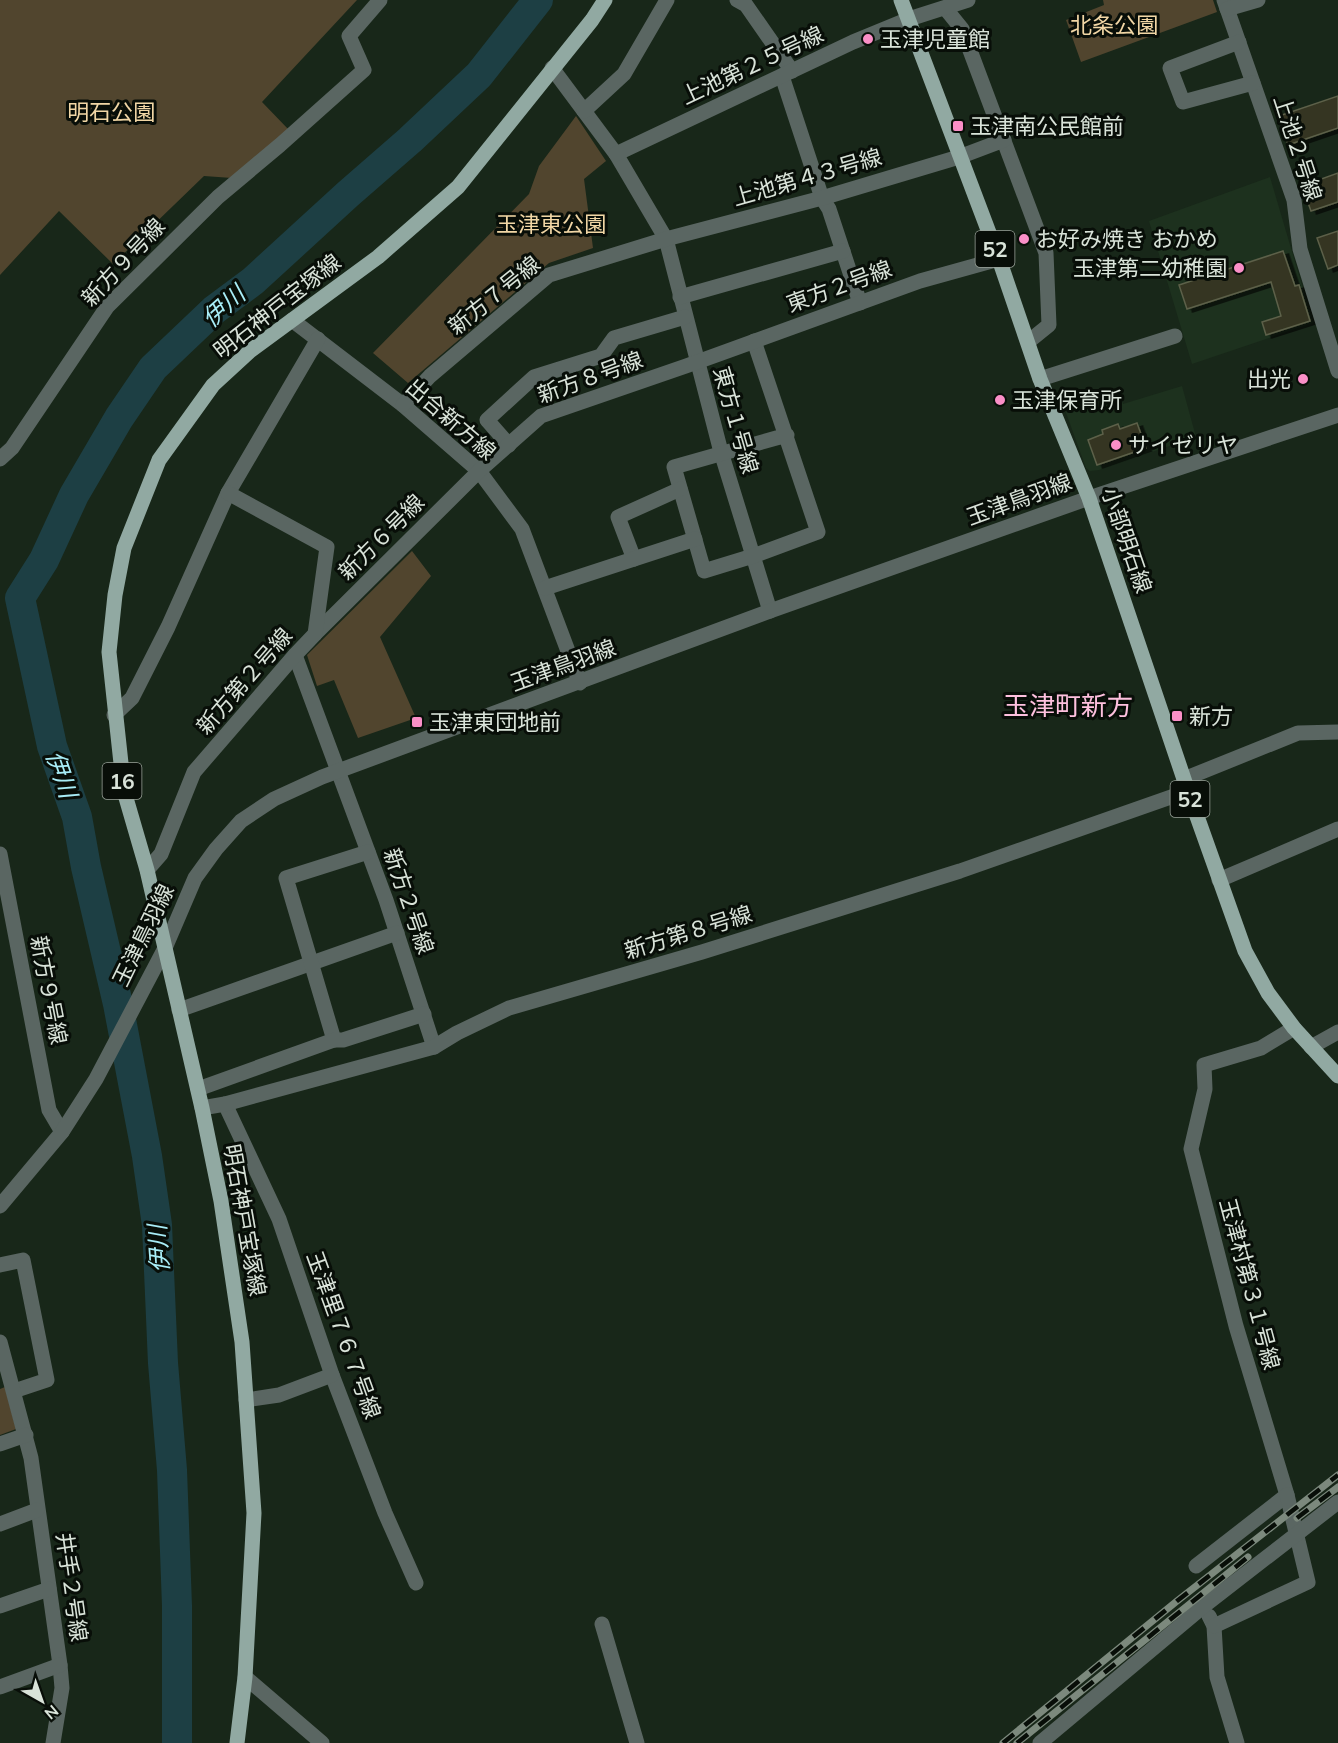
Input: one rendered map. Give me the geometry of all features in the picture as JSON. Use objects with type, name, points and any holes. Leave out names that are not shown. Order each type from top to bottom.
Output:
[{"type":"main road","name":"明石神戸宝塚線","points":[[237,1743],[245,1677],[254,1513],[242,1342],[224,1224],[198,1089],[147,870],[124,791],[109,652],[115,595],[124,548],[159,460],[213,385],[250,351],[378,257],[458,187],[592,20],[605,0]]},
{"type":"main road","name":"小部明石線","points":[[901,0],[999,259],[1040,379],[1089,498],[1245,951],[1268,993],[1294,1028],[1338,1076]]},
{"type":"street","name":"新方９号線","points":[[0,459],[12,448],[107,307],[218,197],[364,70],[349,36],[380,0]]},
{"type":"street","points":[[584,111],[624,74],[667,0]]},
{"type":"street","points":[[737,0],[746,5],[787,73],[822,198],[829,209],[860,303]]},
{"type":"street","name":"上池第２５号線","points":[[616,154],[853,42],[909,19],[968,0]]},
{"type":"street","points":[[1226,5],[1258,0]]},
{"type":"street","name":"上池２号線","points":[[1226,5],[1294,200],[1300,249],[1338,371]]},
{"type":"street","points":[[945,8],[962,29],[1046,253],[1049,325],[1028,342]]},
{"type":"street","points":[[1239,42],[1170,68],[1183,102],[1253,83]]},
{"type":"street","name":"東方１号線","points":[[552,68],[616,154],[666,239],[721,453],[770,611]]},
{"type":"street","name":"上池第４３号線","points":[[666,239],[822,198],[959,157],[1004,140]]},
{"type":"street","name":"新方７号線","points":[[403,405],[430,376],[549,274],[666,239]]},
{"type":"street","points":[[680,297],[843,251]]},
{"type":"street","name":"東方２号線","points":[[696,362],[920,281],[999,259]]},
{"type":"street","points":[[509,445],[487,420],[534,377],[602,356],[614,338],[685,317]]},
{"type":"street","name":"出合新方線","points":[[292,320],[403,405],[479,471],[522,529],[580,683]]},
{"type":"street","points":[[1040,379],[1175,336]]},
{"type":"street","points":[[114,715],[132,698],[168,627],[228,493],[318,339]]},
{"type":"street","points":[[754,341],[787,435],[818,532],[704,571],[674,467],[787,435]]},
{"type":"street","name":"新方８号線","points":[[479,471],[541,416],[696,362]]},
{"type":"street","name":"玉津鳥羽線","points":[[0,1206],[62,1132],[96,1079],[165,948],[195,878],[216,849],[242,821],[274,799],[338,771],[770,611],[1089,498],[1338,415]]},
{"type":"street","name":"新方６号線","points":[[315,634],[479,471]]},
{"type":"street","points":[[634,559],[618,517],[680,489]]},
{"type":"street","name":"新方第２号線","points":[[147,870],[160,854],[194,772],[315,634],[327,547],[228,493]]},
{"type":"street","points":[[545,588],[695,539]]},
{"type":"street","name":"新方２号線","points":[[295,655],[397,933],[435,1047]]},
{"type":"street","name":"新方第８号線","points":[[202,1108],[225,1104],[435,1047],[457,1033],[509,1008],[702,952],[938,878],[1186,785],[1298,733],[1338,732]]},
{"type":"street","points":[[1219,880],[1338,829]]},
{"type":"street","points":[[334,1040],[286,878],[368,852]]},
{"type":"street","name":"新方９号線","points":[[0,854],[49,1110],[62,1132]]},
{"type":"street","points":[[179,1011],[397,933]]},
{"type":"street","points":[[198,1089],[334,1040],[343,1040],[424,1014]]},
{"type":"street","name":"玉津村第３１号線","points":[[1287,1495],[1236,1326],[1191,1149],[1205,1089],[1204,1065],[1261,1048],[1294,1028]]},
{"type":"street","points":[[1311,1047],[1338,1032]]},
{"type":"street","name":"玉津里７６７号線","points":[[225,1104],[279,1219],[332,1375],[385,1513],[416,1583]]},
{"type":"street","points":[[0,1265],[23,1260],[47,1380],[14,1391]]},
{"type":"street","name":"井手２号線","points":[[0,1342],[31,1458],[60,1665],[62,1688],[53,1743]]},
{"type":"street","points":[[246,1400],[279,1395],[332,1375]]},
{"type":"street","points":[[0,1444],[26,1435]]},
{"type":"street","points":[[1196,1566],[1287,1495],[1308,1582],[1214,1626]]},
{"type":"street","points":[[1040,1743],[1205,1605],[1338,1502]]},
{"type":"street","points":[[0,1524],[37,1510]]},
{"type":"street","points":[[0,1606],[49,1589]]},
{"type":"street","points":[[1205,1605],[1214,1626],[1217,1677],[1237,1743]]},
{"type":"street","points":[[602,1624],[637,1743]]},
{"type":"street","points":[[0,1687],[60,1665]]},
{"type":"street","points":[[245,1677],[322,1743]]},
{"type":"shaded area","points":[[1270,177],[1313,323],[1192,364],[1149,221]]},
{"type":"shaded area","points":[[1182,386],[1196,437],[1099,470],[1090,471],[1086,468],[1065,410],[1119,394],[1123,404]]},
{"type":"green space","name":"明石公園","points":[[0,0],[357,0],[262,102],[289,130],[232,178],[204,176],[113,264],[59,211],[0,275]]},
{"type":"green space","name":"北条公園","points":[[1103,0],[1213,0],[1217,12],[1081,62],[1066,20],[1104,5]]},
{"type":"green space","name":"玉津東公園","points":[[576,116],[606,161],[584,179],[593,248],[549,263],[408,383],[373,353],[529,194],[539,166]]},
{"type":"green space","points":[[412,551],[431,576],[380,637],[416,718],[358,738],[334,680],[317,686],[307,655]]},
{"type":"green space","points":[[5,1387],[16,1429],[0,1435],[0,1389]]},
{"type":"building","points":[[1338,96],[1338,128],[1288,145],[1279,116]]},
{"type":"building","points":[[1338,173],[1338,202],[1311,211],[1302,186]]},
{"type":"building","points":[[1338,231],[1338,265],[1328,269],[1317,238]]},
{"type":"building","points":[[1283,251],[1295,286],[1299,285],[1310,321],[1266,335],[1262,322],[1281,316],[1271,282],[1187,309],[1179,285]]},
{"type":"building","points":[[1137,423],[1146,448],[1097,465],[1088,440],[1103,434],[1102,430],[1118,424],[1120,429]]},
{"type":"waterway","name":"伊川","points":[[177,1743],[177,1606],[172,1470],[163,1363],[157,1225],[147,1156],[118,1004],[86,867],[77,817],[52,746],[20,598],[44,560],[74,495],[119,418],[153,368],[214,310],[253,281],[479,75],[538,0]]},
{"type":"railway","points":[[1003,1743],[1177,1601],[1338,1475]]},
{"type":"railway","points":[[1297,1518],[1338,1487]]},
{"type":"railway","points":[[1017,1743],[1248,1557]]},
{"type":"place","name":"玉津児童館","points":[[868,39]]},
{"type":"place","name":"玉津南公民館前","points":[[958,126]]},
{"type":"place","name":"お好み焼き おかめ","points":[[1024,239]]},
{"type":"place","name":"玉津第二幼稚園","points":[[1239,268]]},
{"type":"place","name":"出光","points":[[1303,379]]},
{"type":"place","name":"玉津保育所","points":[[1000,400]]},
{"type":"place","name":"サイゼリヤ","points":[[1116,445]]},
{"type":"place","name":"新方","points":[[1177,716]]},
{"type":"place","name":"玉津東団地前","points":[[417,722]]},
{"type":"district","name":"玉津町新方","points":[[1068,705]]}]
